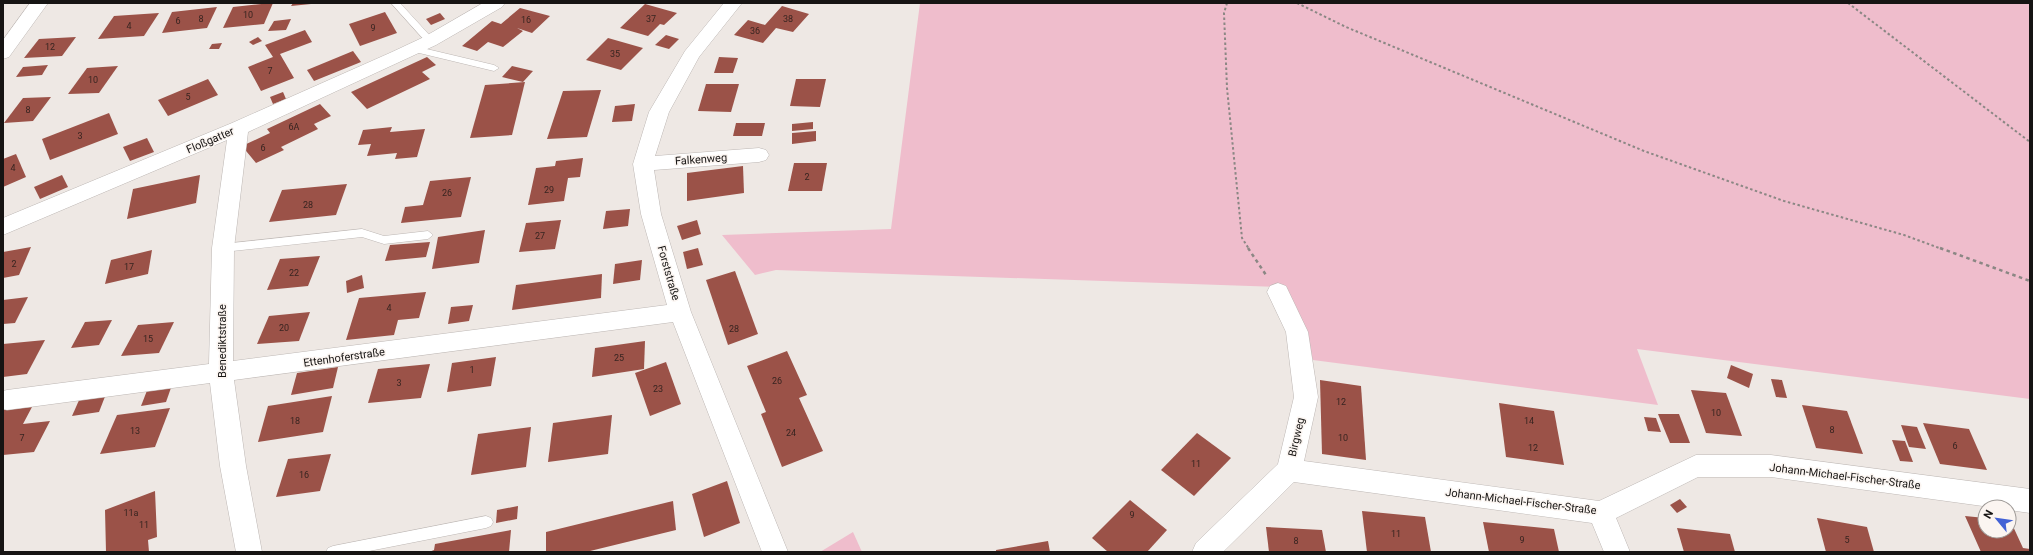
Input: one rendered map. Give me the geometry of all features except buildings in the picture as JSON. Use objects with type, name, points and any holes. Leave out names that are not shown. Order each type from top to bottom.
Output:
[{"type":"street","points":[[3,53],[39,3]]},
{"type":"street","name":"Floßgatter","points":[[3,227],[239,128],[422,45],[496,3]]},
{"type":"street","name":"Forststraße","points":[[733,3],[691,55],[659,112],[643,164],[651,214],[680,312],[775,552]]},
{"type":"street","name":"Benediktstraße","points":[[239,128],[223,248],[221,373],[233,466],[249,552]]},
{"type":"street","name":"Falkenweg","points":[[643,164],[759,155]]},
{"type":"street","name":"Birgweg","points":[[1205,552],[1224,536],[1289,470],[1306,397],[1297,332],[1278,292]]},
{"type":"street","name":"Ettenhoferstraße","points":[[7,400],[680,312]]},
{"type":"street","name":"Johann-Michael-Fischer-Straße","points":[[1289,470],[1601,512],[1696,466],[1771,466],[2030,501]]},
{"type":"street","points":[[1601,512],[1617,552]]},
{"type":"lane","points":[[395,3],[422,45],[494,68]]},
{"type":"lane","points":[[223,248],[362,233],[384,240],[428,234]]},
{"type":"lane","points":[[333,552],[486,522]]},
{"type":"path","points":[[1227,3],[1224,13],[1227,88],[1242,238],[1278,292]]},
{"type":"path","points":[[1297,3],[1346,27],[1478,84],[1644,151],[1784,201],[1904,234],[2015,274],[2030,281]]},
{"type":"path","points":[[1848,3],[2030,142]]},
{"type":"shaded area","points":[[920,3],[2030,3],[2030,399],[1637,349],[1658,405],[1313,360],[1304,334],[1281,287],[776,270],[755,275],[722,235],[891,229]]},
{"type":"shaded area","points":[[853,532],[862,552],[820,552]]}]
